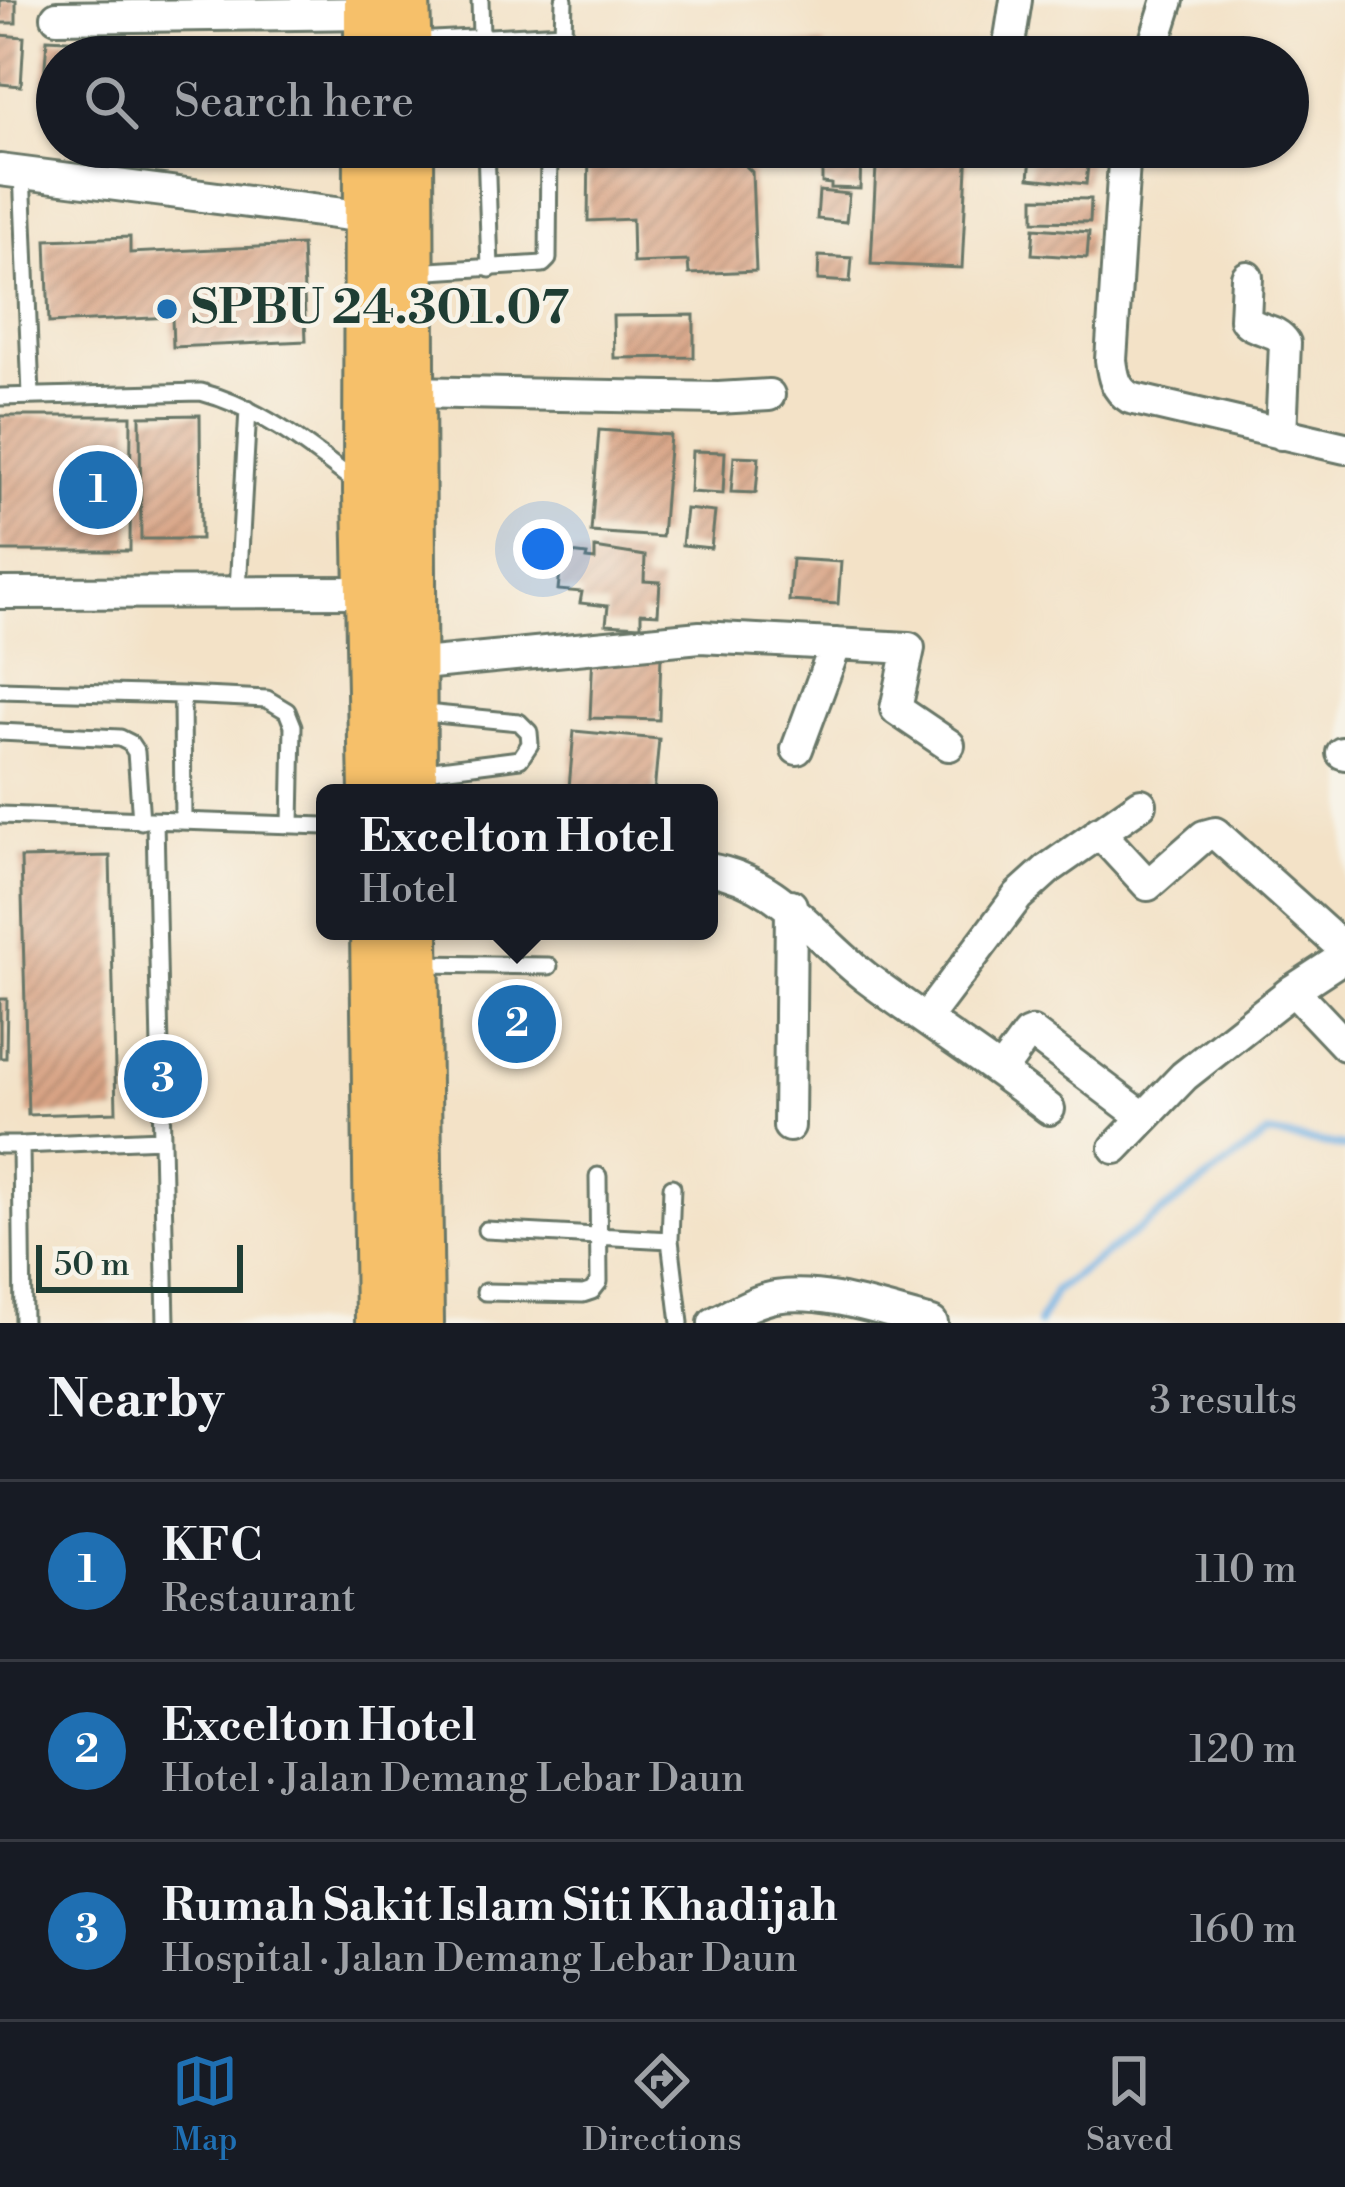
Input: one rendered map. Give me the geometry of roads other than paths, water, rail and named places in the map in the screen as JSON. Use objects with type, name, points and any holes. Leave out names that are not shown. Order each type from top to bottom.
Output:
[{"type":"highway","points":[[375,168],[410,273],[412,689],[399,784]]},
{"type":"highway","points":[[399,784],[372,592],[368,492],[388,219],[403,168]]},
{"type":"highway","points":[[375,940],[380,1323]]},
{"type":"highway","points":[[414,947],[418,1323]]},
{"type":"street","points":[[1010,36],[1016,0]]},
{"type":"street","points":[[1157,36],[1168,0]]},
{"type":"street","points":[[57,17],[388,28]]},
{"type":"street","points":[[1124,168],[1111,360],[1114,381],[1130,398],[1345,448]]},
{"type":"street","points":[[11,171],[388,219]]},
{"type":"street","points":[[1247,277],[1245,319],[1276,333],[1285,343],[1281,434]]},
{"type":"street","points":[[409,392],[769,395]]},
{"type":"street","points":[[0,593],[372,592]]},
{"type":"street","points":[[412,689],[700,637],[909,648],[896,709],[949,745]]},
{"type":"street","points":[[797,749],[836,644]]},
{"type":"street","points":[[926,1018],[1018,896],[1142,804]]},
{"type":"street","points":[[1099,832],[1148,885],[1204,836],[1216,833],[1345,953],[1184,1076],[1115,1148]]},
{"type":"street","points":[[718,872],[750,881],[791,905],[867,977],[1048,1109]]},
{"type":"street","points":[[789,1126],[791,905]]},
{"type":"street","points":[[1293,990],[1345,1045]]},
{"type":"street","points":[[1001,1071],[1027,1035],[1038,1035],[1142,1117]]},
{"type":"street","points":[[714,1323],[775,1297],[849,1302],[932,1323]]},
{"type":"lane","points":[[480,0],[481,36]]},
{"type":"lane","points":[[502,36],[563,33],[564,0]]},
{"type":"lane","points":[[388,28],[471,36]]},
{"type":"lane","points":[[487,168],[490,269]]},
{"type":"lane","points":[[410,273],[538,267],[547,261],[549,168]]},
{"type":"lane","points":[[11,171],[31,395]]},
{"type":"lane","points":[[0,397],[201,392],[248,409],[368,492]]},
{"type":"lane","points":[[238,590],[248,409]]},
{"type":"lane","points":[[408,784],[520,759],[530,744],[529,733],[519,722],[412,689]]},
{"type":"lane","points":[[0,690],[267,699],[287,711],[292,726],[291,824]]},
{"type":"lane","points":[[182,695],[184,821]]},
{"type":"lane","points":[[0,732],[121,738],[136,752],[148,821],[166,1323]]},
{"type":"lane","points":[[0,815],[316,825]]},
{"type":"lane","points":[[414,947],[549,966]]},
{"type":"lane","points":[[0,1144],[161,1139]]},
{"type":"lane","points":[[21,1144],[23,1323]]},
{"type":"lane","points":[[485,1292],[592,1291],[599,1282],[598,1176]]},
{"type":"lane","points":[[672,1186],[670,1240],[680,1323]]},
{"type":"lane","points":[[486,1229],[670,1240]]},
{"type":"lane","points":[[0,1251],[20,1251]]},
{"type":"waterway","points":[[1039,1323],[1055,1291],[1268,1134],[1345,1147]]},
{"type":"place","name":"SPBU 24.301.07","points":[[167,309]]},
{"type":"place","name":"KFC","points":[[98,490]]},
{"type":"place","name":"Excelton Hotel","points":[[517,1024]]},
{"type":"place","name":"Rumah Sakit Islam Siti Khadijah","points":[[163,1079]]}]
